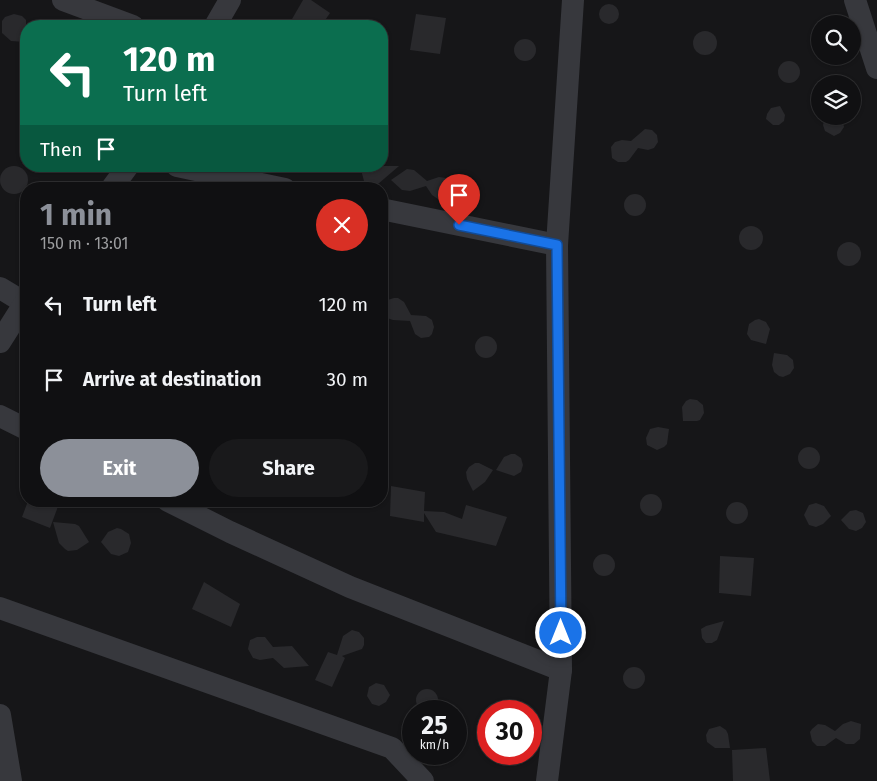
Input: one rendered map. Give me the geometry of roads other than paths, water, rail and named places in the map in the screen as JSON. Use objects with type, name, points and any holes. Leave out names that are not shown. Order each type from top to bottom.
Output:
[{"type":"street","points":[[63,0],[117,20]]},
{"type":"street","points":[[218,20],[230,0]]},
{"type":"street","points":[[547,781],[561,670],[557,245],[573,0]]},
{"type":"street","points":[[855,0],[877,68]]},
{"type":"street","points":[[205,172],[252,182]]},
{"type":"street","points":[[388,210],[557,245]]},
{"type":"street","points":[[0,288],[20,299]]},
{"type":"street","points":[[0,342],[20,311]]},
{"type":"street","points":[[0,416],[20,426]]},
{"type":"street","points":[[180,507],[350,587],[561,670]]},
{"type":"street","points":[[0,608],[392,748],[423,781]]},
{"type":"street","points":[[0,715],[11,781]]}]
